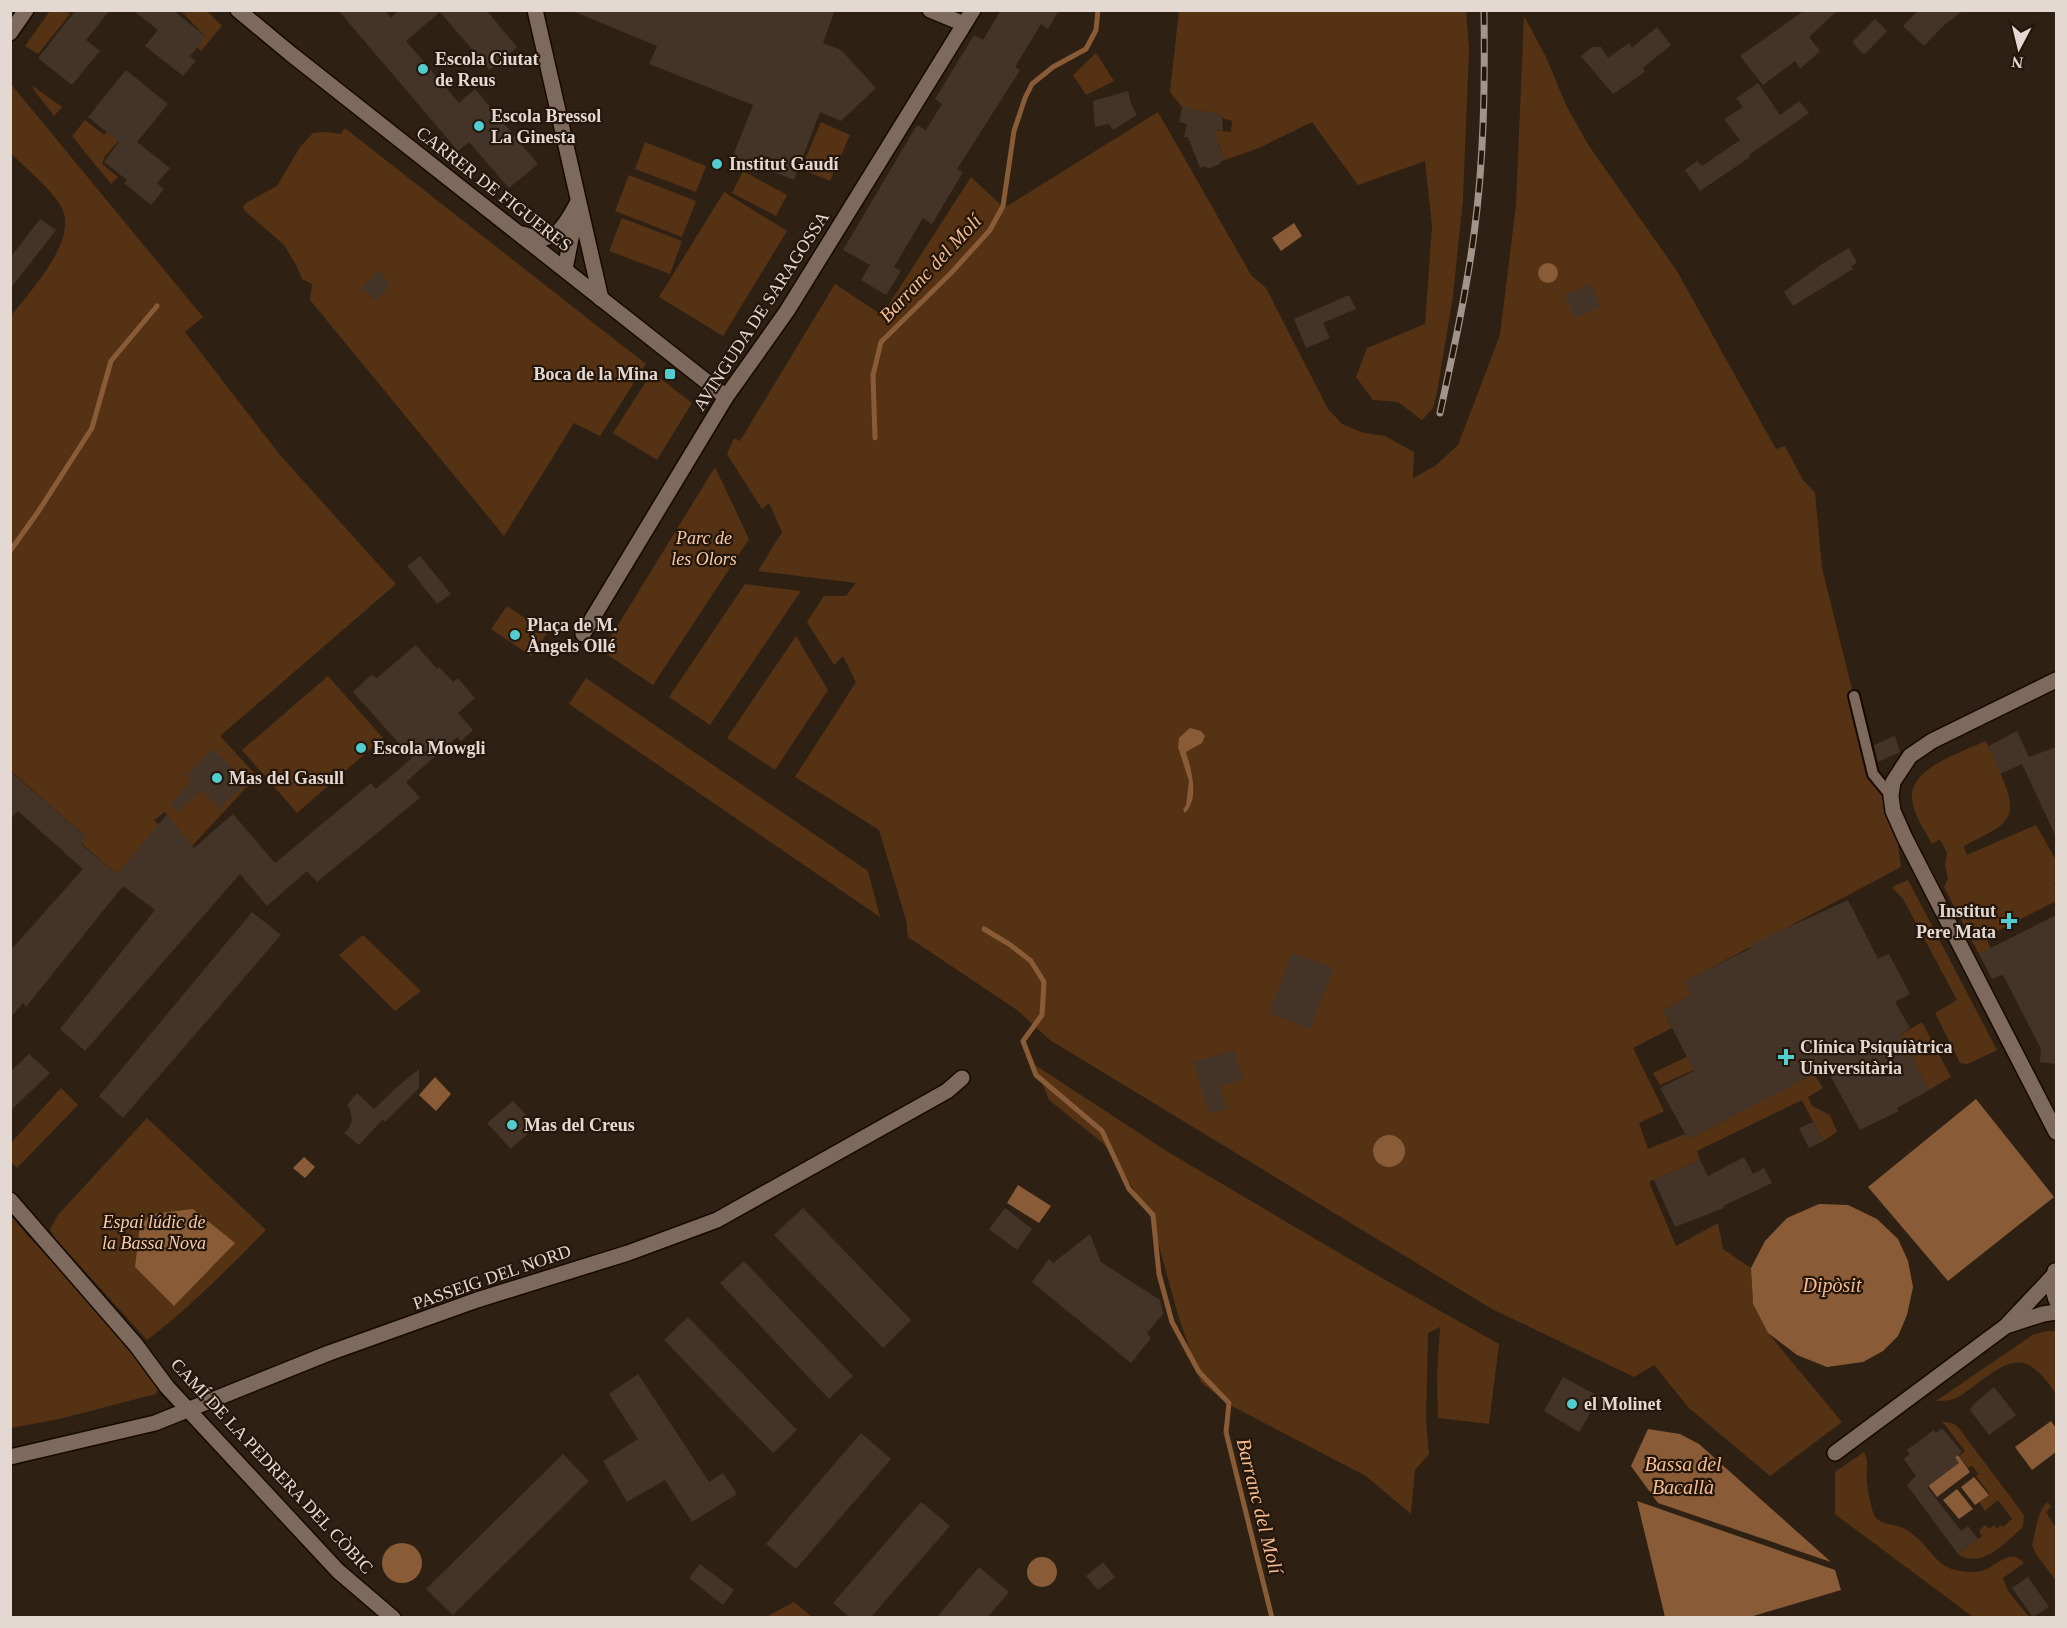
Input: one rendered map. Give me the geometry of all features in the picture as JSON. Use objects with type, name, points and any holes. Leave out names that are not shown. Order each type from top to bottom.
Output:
[{"type":"street","points":[[10,33],[26,10]]},
{"type":"street","name":"CARRER DE FIGUERES","points":[[238,10],[726,397]]},
{"type":"street","points":[[535,10],[601,299]]},
{"type":"street","points":[[930,10],[964,24]]},
{"type":"street","name":"AVINGUDA DE SARAGOSSA","points":[[583,634],[726,397],[787,311],[973,10]]},
{"type":"street","points":[[518,232],[529,236],[551,238],[560,231],[578,202]]},
{"type":"street","points":[[578,202],[565,269],[581,266],[588,242]]},
{"type":"street","points":[[2056,680],[1932,741],[1910,756],[1893,782],[1891,796],[1893,811],[1905,838],[2056,1132]]},
{"type":"street","name":"PASSEIG DEL NORD","points":[[10,1457],[154,1423],[329,1353],[477,1300],[628,1253],[717,1220],[946,1092],[962,1078]]},
{"type":"street","name":"CAMÍ DE LA PEDRERA DEL CÒBIC","points":[[10,1200],[136,1345],[167,1388],[338,1571],[393,1617]]},
{"type":"street","points":[[2055,1271],[2052,1286],[2056,1300]]},
{"type":"street","points":[[1835,1453],[2006,1326],[2055,1271]]},
{"type":"street","points":[[2006,1326],[2056,1311]]},
{"type":"lane","points":[[1854,696],[1874,774],[1891,796]]},
{"type":"green space","points":[[50,11],[68,11],[70,14],[38,54],[25,46]]},
{"type":"green space","points":[[181,11],[207,11],[222,26],[201,51],[197,47],[205,36]]},
{"type":"green space","points":[[1179,11],[1466,11],[1469,48],[1463,199],[1453,296],[1433,408],[1422,420],[1398,402],[1373,400],[1356,377],[1367,348],[1425,324],[1432,226],[1425,161],[1358,185],[1312,122],[1259,148],[1225,160],[1219,144],[1210,141],[1213,130],[1231,132],[1232,121],[1223,118],[1222,115],[1182,107],[1170,92]]},
{"type":"green space","points":[[1524,16],[1546,57],[1566,105],[1589,146],[1677,271],[1776,449],[1785,446],[1803,480],[1815,492],[1822,568],[1873,774],[1891,796],[1901,867],[1686,981],[1692,995],[1663,1010],[1672,1028],[1633,1048],[1664,1111],[1639,1123],[1648,1149],[1685,1134],[1688,1139],[1814,1074],[1823,1088],[1808,1097],[1812,1106],[1830,1115],[1837,1132],[1823,1141],[1802,1100],[1697,1151],[1700,1160],[1649,1182],[1676,1246],[1718,1223],[1723,1249],[1751,1268],[1753,1304],[1768,1333],[1842,1422],[1770,1476],[1689,1408],[1654,1365],[1634,1377],[1492,1309],[1050,1040],[1017,1010],[908,937],[906,920],[879,830],[795,777],[856,682],[843,656],[834,665],[807,622],[824,596],[846,596],[856,583],[758,571],[782,532],[769,503],[762,509],[727,454],[734,438],[740,441],[835,284],[882,315],[971,177],[1004,208],[1158,112],[1251,275],[1266,288],[1328,409],[1342,424],[1364,433],[1385,436],[1414,452],[1413,478],[1435,466],[1458,445],[1500,335],[1516,205]]},
{"type":"green space","points":[[1096,53],[1114,81],[1086,95],[1073,75]]},
{"type":"green space","points":[[10,83],[203,317],[185,332],[280,455],[396,584],[220,736],[257,776],[192,846],[165,812],[154,820],[159,825],[117,874],[81,843],[86,837],[11,771],[11,316],[50,265],[58,250],[65,221],[58,201],[11,153]]},
{"type":"green space","points":[[33,86],[62,107],[54,116],[34,90]]},
{"type":"green space","points":[[85,120],[104,135],[107,132],[120,139],[105,156],[102,164],[118,177],[111,184],[72,136]]},
{"type":"green space","points":[[821,122],[850,135],[830,181],[801,169]]},
{"type":"green space","points":[[344,129],[646,364],[600,436],[574,423],[504,536],[310,300],[312,284],[302,279],[284,245],[243,207],[246,203],[277,186],[300,147],[313,133],[341,134]]},
{"type":"green space","points":[[645,142],[706,166],[696,192],[635,169]]},
{"type":"green space","points":[[743,171],[787,195],[776,216],[732,193]]},
{"type":"green space","points":[[629,175],[696,201],[682,237],[615,211]]},
{"type":"green space","points":[[724,192],[787,231],[723,336],[659,297]]},
{"type":"green space","points":[[622,218],[682,241],[670,274],[609,251]]},
{"type":"green space","points":[[652,372],[692,403],[657,460],[613,433]]},
{"type":"green space","name":"Parc de les Olors","points":[[715,467],[749,539],[653,685],[602,651]]},
{"type":"green space","points":[[745,584],[801,591],[710,725],[669,697]]},
{"type":"green space","points":[[507,606],[547,633],[531,656],[491,629]]},
{"type":"green space","points":[[796,636],[828,690],[775,770],[727,738]]},
{"type":"green space","points":[[328,676],[383,738],[297,813],[242,750]]},
{"type":"green space","points":[[586,678],[868,871],[880,917],[569,704]]},
{"type":"green space","points":[[1985,741],[2007,791],[2010,803],[2009,813],[1999,827],[1964,846],[1967,855],[2036,825],[2056,860],[2056,881],[2054,883],[2056,901],[1986,937],[1991,949],[1979,954],[1944,887],[1948,879],[1945,865],[1947,853],[1940,839],[1932,844],[1916,815],[1912,797],[1914,786],[1929,769]]},
{"type":"green space","points":[[1908,880],[1997,1050],[1968,1064],[1960,1063],[1935,1013],[1957,1000],[1903,899],[1892,887]]},
{"type":"green space","points":[[363,935],[421,991],[395,1011],[339,955]]},
{"type":"green space","points":[[1922,1022],[1951,1077],[1929,1090],[1900,1035]]},
{"type":"green space","points":[[1707,1047],[1714,1061],[1660,1085],[1653,1073]]},
{"type":"green space","points":[[1035,1065],[1168,1152],[1499,1344],[1489,1424],[1438,1418],[1437,1374],[1440,1327],[1428,1333],[1426,1422],[1429,1454],[1415,1470],[1411,1514],[1366,1476],[1228,1404],[1201,1382],[1178,1315],[1152,1220],[1104,1144],[1049,1100]]},
{"type":"green space","points":[[61,1088],[78,1105],[17,1168],[11,1162],[11,1143]]},
{"type":"green space","name":"Espai lúdic de la Bassa Nova","points":[[147,1118],[266,1230],[194,1301],[147,1340],[54,1237],[50,1229],[58,1215]]},
{"type":"green space","points":[[10,1215],[103,1315],[160,1385],[156,1394],[59,1419],[11,1428]]},
{"type":"green space","points":[[2056,1331],[2056,1394],[2036,1370],[2027,1364],[2018,1363],[1999,1369],[1957,1398],[1936,1401],[2034,1334]]},
{"type":"green space","points":[[1942,1421],[1958,1427],[2024,1515],[2023,1527],[1993,1552],[1976,1559],[1958,1554],[1982,1536],[1979,1531],[1985,1525],[1989,1529],[1994,1525],[1997,1529],[2012,1519],[1998,1500],[1985,1511],[1979,1502],[1990,1494],[1976,1476],[1979,1474],[1972,1466],[1968,1468],[1959,1456],[1965,1451]]},
{"type":"green space","points":[[1864,1452],[1867,1459],[1869,1495],[1876,1518],[1903,1528],[1949,1568],[1960,1571],[1982,1571],[2006,1558],[2018,1558],[2024,1563],[2003,1578],[2008,1591],[2029,1617],[1973,1617],[1835,1514],[1835,1472]]},
{"type":"green space","points":[[2048,1502],[2051,1507],[2046,1512],[2056,1528],[2056,1581],[2032,1545],[2041,1510]]},
{"type":"green space","points":[[794,1602],[812,1617],[766,1617]]},
{"type":"water","points":[[1294,223],[1302,236],[1281,251],[1272,238]]},
{"type":"water","points":[[1548,263],[1555,266],[1558,273],[1555,280],[1548,283],[1541,280],[1538,273],[1541,266]]},
{"type":"water","points":[[1190,728],[1201,731],[1205,736],[1202,743],[1186,752],[1192,775],[1193,792],[1190,807],[1185,813],[1183,809],[1186,806],[1189,781],[1178,747],[1179,738]]},
{"type":"water","points":[[435,1077],[451,1094],[436,1111],[419,1095]]},
{"type":"water","points":[[1976,1099],[2054,1197],[1948,1281],[1868,1187]]},
{"type":"water","points":[[1389,1135],[1400,1140],[1405,1151],[1400,1162],[1389,1167],[1378,1162],[1373,1151],[1378,1140]]},
{"type":"water","points":[[304,1157],[315,1167],[305,1178],[293,1168]]},
{"type":"water","points":[[1018,1185],[1051,1206],[1039,1223],[1007,1203]]},
{"type":"water","name":"Dipòsit","points":[[1819,1204],[1848,1205],[1877,1219],[1898,1239],[1908,1261],[1913,1287],[1907,1315],[1898,1336],[1883,1351],[1863,1362],[1827,1367],[1797,1355],[1768,1333],[1753,1304],[1751,1268],[1765,1241],[1787,1218]]},
{"type":"water","points":[[193,1209],[235,1243],[174,1306],[135,1267],[140,1226],[151,1214]]},
{"type":"water","points":[[2051,1421],[2056,1428],[2056,1452],[2032,1470],[2015,1447]]},
{"type":"water","name":"Bassa del Bacallà","points":[[1648,1429],[1680,1434],[1699,1444],[1831,1562],[1658,1503],[1631,1466]]},
{"type":"water","points":[[1958,1455],[1970,1472],[1937,1497],[1924,1480]]},
{"type":"water","points":[[1974,1477],[1989,1495],[1975,1505],[1961,1487]]},
{"type":"water","points":[[1957,1489],[1973,1509],[1959,1519],[1943,1500]]},
{"type":"water","points":[[1637,1501],[1835,1570],[1841,1590],[1750,1617],[1665,1617]]},
{"type":"water","points":[[402,1543],[410,1544],[416,1549],[421,1555],[421,1571],[416,1577],[410,1582],[402,1583],[394,1582],[388,1577],[383,1571],[382,1563],[383,1555],[388,1549],[394,1544]]},
{"type":"water","points":[[1042,1557],[1053,1561],[1057,1572],[1053,1583],[1042,1587],[1031,1583],[1027,1572],[1031,1561]]},
{"type":"building","points":[[76,10],[110,10],[86,40],[100,51],[72,85],[38,58]]},
{"type":"building","points":[[133,10],[173,10],[206,37],[190,56],[196,61],[183,76],[145,46],[158,30]]},
{"type":"building","points":[[338,10],[385,10],[391,18],[399,10],[486,10],[517,47],[490,70],[440,12],[406,41],[459,103],[475,89],[538,164],[509,188],[469,142],[458,151]]},
{"type":"building","points":[[570,10],[835,10],[823,43],[841,50],[876,88],[841,121],[820,112],[794,180],[733,156],[753,105],[649,64],[657,46]]},
{"type":"building","points":[[1001,10],[1059,10],[1048,29],[1041,24],[1015,67],[1020,70],[957,169],[963,172],[932,224],[923,218],[894,267],[901,271],[886,295],[861,280],[870,265],[843,250],[917,125],[926,130],[942,104],[935,99],[974,35],[983,40]]},
{"type":"building","points":[[1805,10],[1838,10],[1809,37],[1820,51],[1800,69],[1795,61],[1763,85],[1740,56]]},
{"type":"building","points":[[1919,10],[1964,10],[1943,26],[1924,46],[1903,26]]},
{"type":"building","points":[[1875,19],[1887,31],[1864,55],[1852,42]]},
{"type":"building","points":[[1657,27],[1671,45],[1643,68],[1645,72],[1613,94],[1581,56],[1592,47],[1601,47],[1608,58],[1629,43],[1632,48]]},
{"type":"building","points":[[126,70],[168,104],[137,142],[170,168],[157,183],[164,189],[151,205],[124,183],[127,180],[104,162],[119,142],[88,117]]},
{"type":"building","points":[[1758,83],[1780,115],[1799,101],[1809,113],[1700,191],[1685,170],[1697,161],[1702,166],[1740,140],[1724,119],[1743,107],[1736,98]]},
{"type":"building","points":[[1128,91],[1137,115],[1113,130],[1109,124],[1095,127],[1093,101]]},
{"type":"building","points":[[1182,107],[1222,115],[1223,131],[1213,130],[1225,160],[1220,164],[1207,169],[1206,166],[1200,168],[1188,137],[1184,137],[1187,124],[1179,122]]},
{"type":"building","points":[[40,219],[56,230],[10,289],[10,258]]},
{"type":"building","points":[[1849,248],[1857,263],[1851,266],[1853,269],[1793,306],[1784,292],[1822,264]]},
{"type":"building","points":[[379,271],[391,285],[374,301],[362,287]]},
{"type":"building","points":[[1591,284],[1601,307],[1575,318],[1564,295]]},
{"type":"building","points":[[1349,295],[1356,309],[1323,323],[1330,338],[1306,348],[1294,319]]},
{"type":"building","points":[[420,556],[451,594],[437,604],[407,566]]},
{"type":"building","points":[[416,645],[437,669],[439,667],[453,682],[458,678],[475,698],[458,713],[473,730],[461,741],[457,737],[406,782],[420,798],[317,882],[307,871],[267,906],[240,874],[85,1051],[60,1029],[155,910],[123,886],[26,1007],[23,1003],[10,1018],[10,951],[83,869],[18,811],[10,819],[10,771],[86,837],[81,844],[117,874],[167,814],[194,848],[233,814],[275,863],[371,783],[376,789],[412,758],[353,692],[371,675],[377,678]]},
{"type":"building","points":[[2017,731],[2029,757],[2056,747],[2056,837],[2022,764],[2000,774],[1989,746]]},
{"type":"building","points":[[1895,736],[1900,752],[1878,762],[1874,745]]},
{"type":"building","name":"Mas del Gasull","points":[[212,749],[247,781],[220,809],[202,790],[178,811],[170,804],[192,781],[187,776]]},
{"type":"building","points":[[1848,900],[1878,959],[1889,954],[1910,994],[1895,1002],[1910,1028],[1900,1035],[1929,1090],[1897,1108],[1899,1111],[1860,1130],[1826,1068],[1688,1139],[1660,1088],[1694,1071],[1663,1010],[1692,995],[1685,981],[1749,949],[1750,946],[1767,937]]},
{"type":"building","points":[[252,912],[281,935],[123,1118],[99,1096]]},
{"type":"building","points":[[2056,915],[2056,1064],[2040,1062],[2041,1049],[2003,975],[1992,979],[1979,954]]},
{"type":"building","points":[[1292,953],[1334,968],[1310,1029],[1269,1013]]},
{"type":"building","points":[[1234,1050],[1243,1079],[1220,1086],[1227,1109],[1209,1114],[1194,1062]]},
{"type":"building","points":[[29,1054],[50,1073],[10,1111],[10,1072]]},
{"type":"building","points":[[419,1069],[419,1088],[385,1122],[383,1119],[359,1145],[344,1133],[352,1120],[347,1105],[357,1093],[374,1109]]},
{"type":"building","name":"Mas del Creus","points":[[513,1101],[536,1126],[511,1149],[487,1123]]},
{"type":"building","points":[[1813,1122],[1823,1141],[1809,1148],[1799,1128]]},
{"type":"building","points":[[1744,1157],[1753,1174],[1764,1168],[1772,1183],[1723,1206],[1724,1208],[1675,1227],[1654,1180],[1700,1160],[1708,1176]]},
{"type":"building","points":[[803,1208],[911,1320],[883,1348],[774,1235]]},
{"type":"building","points":[[1005,1208],[1032,1229],[1017,1250],[989,1229]]},
{"type":"building","points":[[1090,1234],[1101,1262],[1160,1300],[1163,1314],[1147,1333],[1151,1338],[1131,1363],[1032,1282],[1049,1259],[1053,1263]]},
{"type":"building","points":[[744,1261],[853,1376],[829,1399],[720,1283]]},
{"type":"building","points":[[688,1317],[797,1430],[773,1453],[664,1340]]},
{"type":"building","points":[[638,1374],[709,1482],[723,1473],[737,1494],[692,1522],[665,1480],[627,1502],[603,1461],[638,1439],[609,1394]]},
{"type":"building","name":"el Molinet","points":[[1563,1377],[1600,1397],[1579,1432],[1544,1411]]},
{"type":"building","points":[[1994,1387],[2016,1415],[1989,1435],[1970,1410]]},
{"type":"building","points":[[1942,1428],[1962,1452],[1955,1457],[1959,1463],[1927,1487],[1961,1531],[1968,1526],[1978,1539],[1958,1554],[1907,1485],[1916,1476],[1904,1459],[1910,1454],[1907,1450],[1934,1430],[1936,1433]]},
{"type":"building","points":[[861,1433],[891,1459],[796,1569],[766,1544]]},
{"type":"building","points":[[563,1454],[589,1481],[453,1615],[426,1589]]},
{"type":"building","points":[[921,1502],[950,1526],[871,1617],[849,1617],[833,1603]]},
{"type":"building","points":[[1103,1562],[1115,1577],[1098,1590],[1086,1576]]},
{"type":"building","points":[[700,1564],[734,1590],[723,1605],[689,1578]]},
{"type":"building","points":[[979,1567],[1009,1592],[988,1617],[937,1617]]},
{"type":"building","points":[[2028,1577],[2049,1607],[2033,1617],[2012,1588]]},
{"type":"waterway","name":"Barranc del Molí","points":[[875,438],[873,375],[881,342],[951,273],[990,230],[1003,206],[1014,131],[1025,98],[1032,84],[1053,67],[1086,49],[1096,30],[1098,10]]},
{"type":"waterway","points":[[10,551],[92,428],[111,361],[157,306]]},
{"type":"waterway","name":"Barranc del Molí","points":[[984,929],[1031,961],[1044,982],[1042,1015],[1023,1041],[1036,1075],[1102,1131],[1129,1189],[1153,1215],[1159,1274],[1172,1322],[1199,1372],[1229,1403],[1226,1432],[1272,1618]]},
{"type":"railway","points":[[1440,413],[1463,301],[1477,206],[1483,122],[1484,10]]},
{"type":"place","name":"Escola Ciutat de Reus","points":[[423,69]]},
{"type":"place","name":"Escola Bressol La Ginesta","points":[[479,126]]},
{"type":"place","name":"Institut Gaudí","points":[[717,164]]},
{"type":"place","name":"Boca de la Mina","points":[[670,374]]},
{"type":"place","name":"Plaça de M. Àngels Ollé","points":[[515,635]]},
{"type":"place","name":"Escola Mowgli","points":[[361,748]]},
{"type":"place","name":"Mas del Gasull","points":[[217,778]]},
{"type":"place","name":"Institut Pere Mata","points":[[2009,921]]},
{"type":"place","name":"Clínica Psiquiàtrica Universitària","points":[[1786,1057]]},
{"type":"place","name":"Mas del Creus","points":[[512,1125]]},
{"type":"place","name":"el Molinet","points":[[1572,1404]]}]
